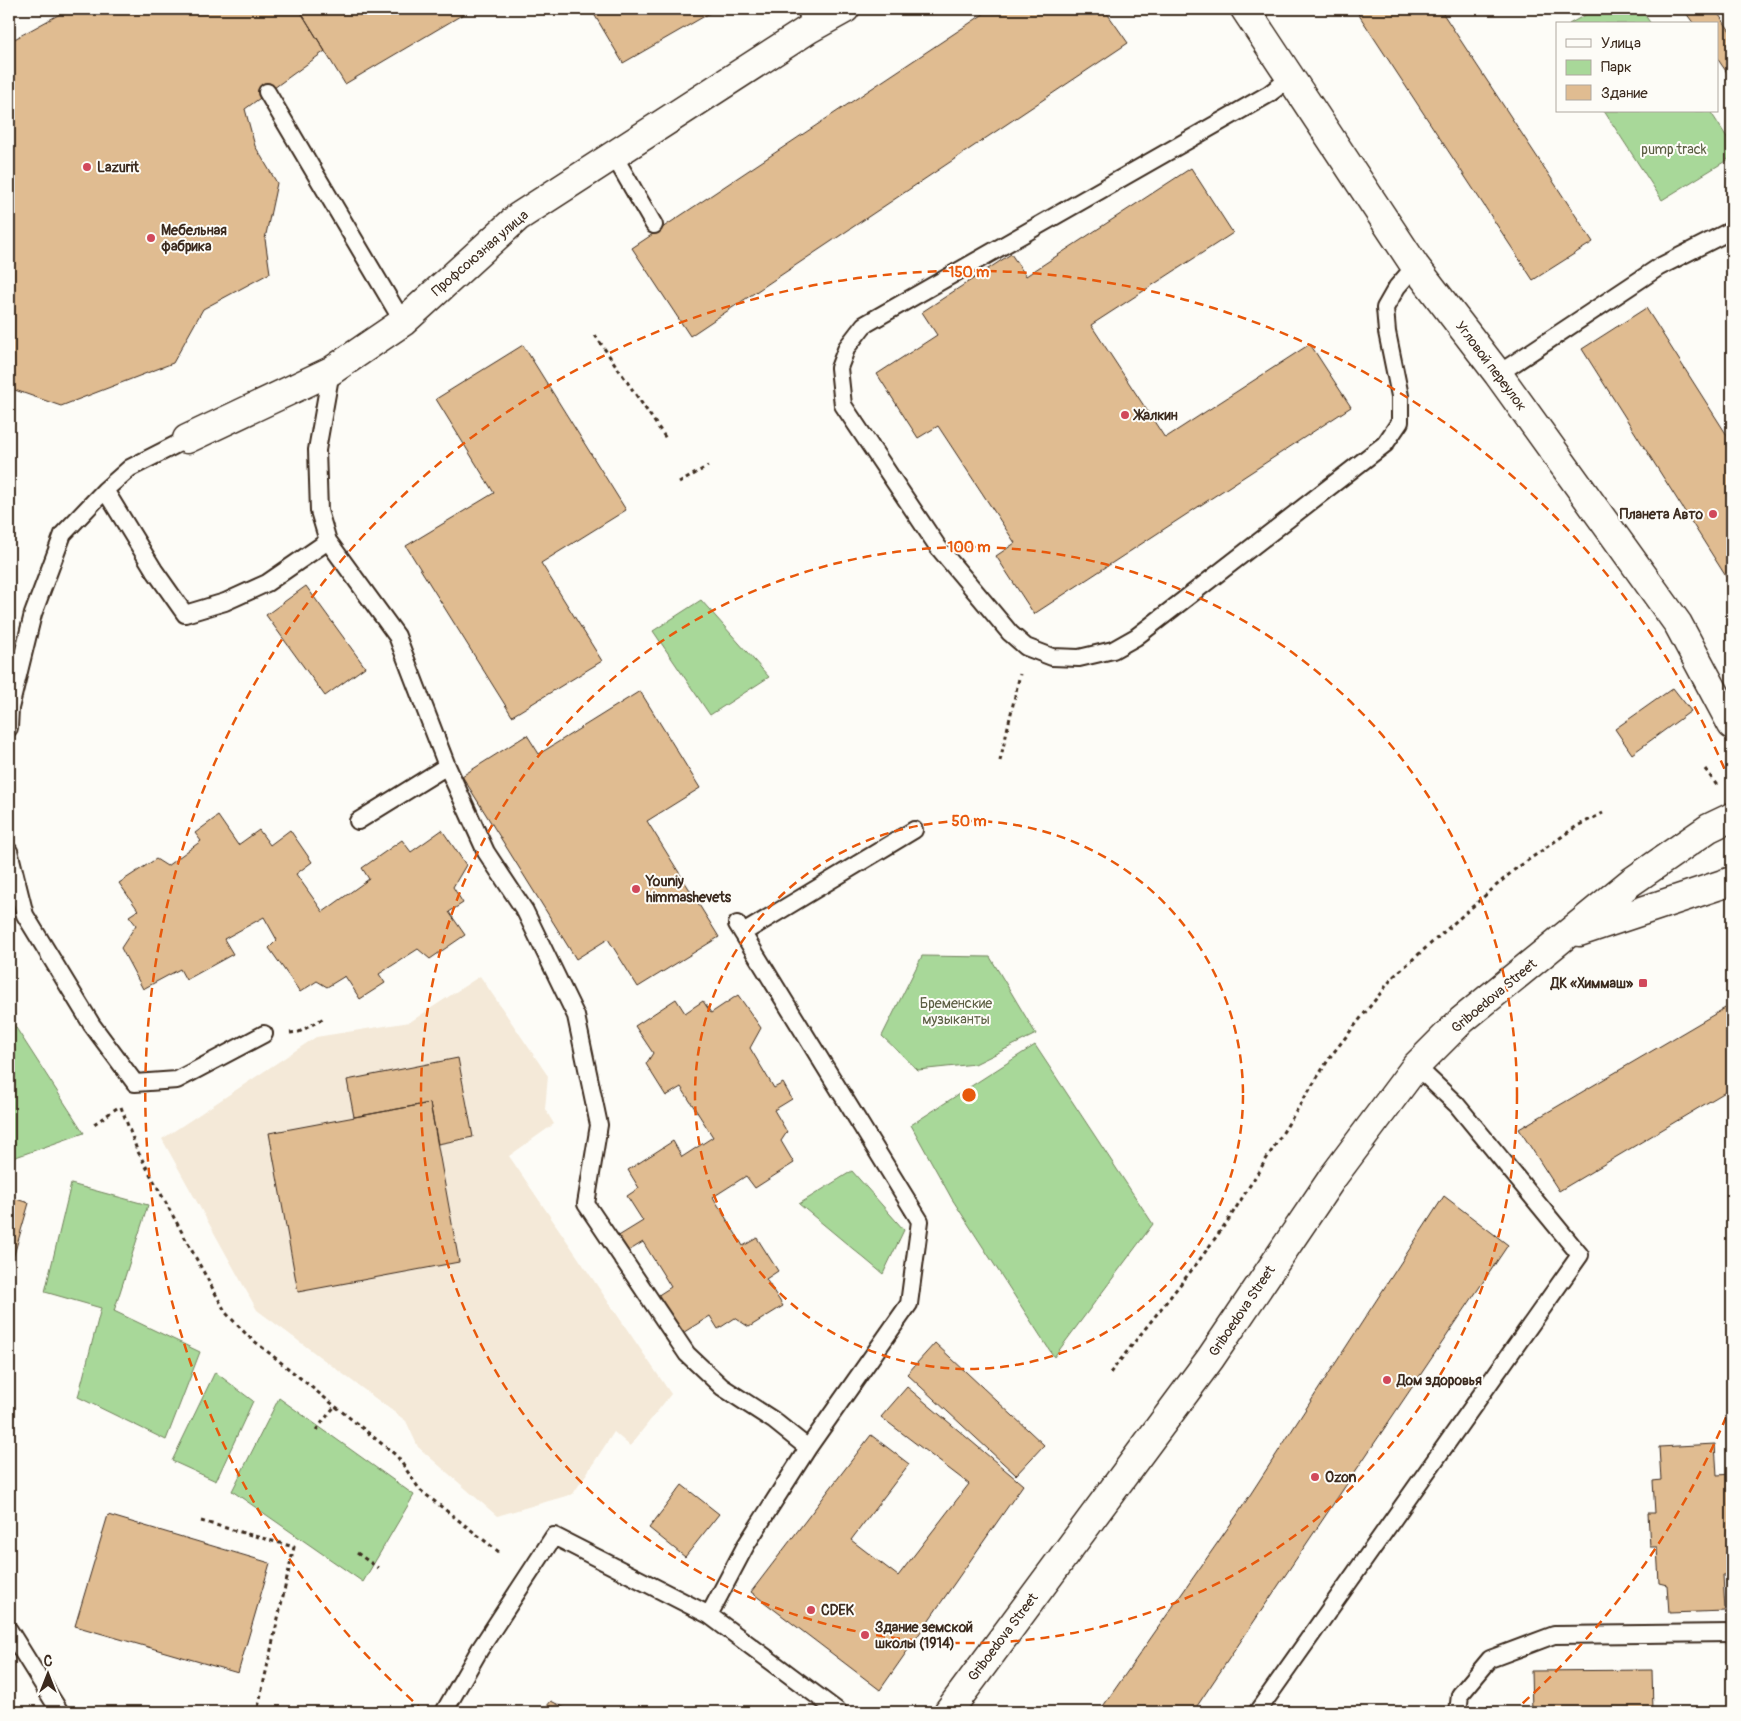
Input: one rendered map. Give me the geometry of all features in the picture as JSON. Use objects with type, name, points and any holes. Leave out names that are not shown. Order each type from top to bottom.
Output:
[{"type":"street","name":"Профсоюзная улица","points":[[187,439],[331,371],[403,322],[518,217],[614,156],[808,19],[845,9]]},
{"type":"street","name":"Угловой переулок","points":[[1246,9],[1416,266],[1498,374],[1678,624],[1732,725]]},
{"type":"street","name":"Griboedova Street","points":[[948,1712],[1210,1359],[1333,1177],[1416,1066],[1462,1020],[1631,882],[1709,828],[1732,817]]},
{"type":"street","name":"Griboedova Street","points":[[1566,937],[1732,881]]},
{"type":"lane","points":[[1290,78],[1269,94],[864,325],[848,347],[839,368],[843,405],[938,547],[1010,633],[1026,647],[1052,657],[1079,658],[1113,650],[1136,637],[1385,444],[1400,422],[1400,396],[1387,332],[1385,308],[1397,287],[1416,266]]},
{"type":"lane","points":[[267,92],[403,322]]},
{"type":"lane","points":[[614,156],[654,225]]},
{"type":"lane","points":[[1498,374],[1659,267],[1732,230]]},
{"type":"lane","points":[[331,371],[317,450],[319,511],[328,541],[397,636],[446,766],[486,852],[525,911],[576,1016],[599,1125],[586,1204],[687,1354],[722,1387],[773,1420],[808,1448]]},
{"type":"lane","points":[[9,728],[10,708],[33,614],[63,534],[105,490],[130,468],[187,439]]},
{"type":"lane","points":[[105,490],[154,570],[184,614],[225,602],[267,582],[328,541]]},
{"type":"lane","points":[[358,821],[446,766]]},
{"type":"lane","points":[[709,1615],[746,1545],[808,1448],[908,1304],[920,1221],[740,928],[914,830]]},
{"type":"lane","points":[[9,851],[24,915],[92,1025],[135,1083],[177,1080],[264,1034]]},
{"type":"lane","points":[[1257,1712],[1580,1255],[1457,1105],[1416,1066]]},
{"type":"lane","points":[[444,1712],[480,1649],[554,1536],[709,1615],[839,1712]]},
{"type":"lane","points":[[9,1630],[60,1712]]},
{"type":"lane","points":[[1458,1712],[1460,1695],[1490,1659],[1554,1635],[1732,1633]]},
{"type":"path","points":[[594,335],[667,440]]},
{"type":"path","points":[[679,483],[708,466]]},
{"type":"path","points":[[1000,762],[1026,647]]},
{"type":"path","points":[[1705,769],[1720,790]]},
{"type":"path","points":[[1110,1373],[1198,1262],[1229,1219],[1330,1057],[1394,976],[1514,870],[1577,826],[1603,813]]},
{"type":"path","points":[[299,1032],[326,1017]]},
{"type":"path","points":[[94,1124],[120,1106],[135,1083]]},
{"type":"path","points":[[120,1106],[137,1150],[226,1313],[248,1336],[397,1456],[420,1490],[499,1552]]},
{"type":"path","points":[[316,1430],[334,1406]]},
{"type":"path","points":[[201,1520],[294,1547],[256,1712]]},
{"type":"path","points":[[357,1553],[378,1568]]},
{"type":"shaded area","points":[[480,976],[548,1076],[545,1109],[554,1124],[509,1156],[671,1394],[630,1446],[614,1432],[573,1494],[497,1516],[418,1447],[406,1421],[257,1310],[162,1139],[316,1037],[410,1022]]},
{"type":"green space","points":[[1596,9],[1641,9],[1650,22],[1573,22]]},
{"type":"green space","name":"pump track","points":[[1605,112],[1711,112],[1732,145],[1732,157],[1662,200]]},
{"type":"green space","points":[[701,600],[769,677],[710,715],[653,631]]},
{"type":"green space","name":"Бременские музыканты","points":[[922,956],[990,957],[1036,1034],[975,1064],[918,1070],[882,1036]]},
{"type":"green space","points":[[9,1017],[84,1133],[13,1158],[9,1151]]},
{"type":"green space","points":[[1035,1045],[1153,1224],[1054,1357],[952,1199],[911,1125]]},
{"type":"green space","points":[[852,1171],[904,1230],[883,1274],[799,1204]]},
{"type":"green space","points":[[71,1184],[148,1205],[114,1311],[200,1352],[166,1440],[78,1397],[101,1308],[45,1292]]},
{"type":"green space","points":[[215,1372],[253,1401],[216,1481],[172,1461]]},
{"type":"green space","points":[[279,1398],[414,1495],[363,1582],[232,1491]]},
{"type":"building","points":[[69,9],[182,9],[186,15],[197,9],[299,9],[325,51],[245,109],[255,146],[277,183],[265,239],[270,273],[203,309],[173,363],[61,406],[9,388],[9,42]]},
{"type":"building","points":[[299,9],[472,9],[345,84]]},
{"type":"building","points":[[591,9],[717,9],[623,63]]},
{"type":"building","points":[[991,9],[1104,9],[1128,43],[690,336],[632,248]]},
{"type":"building","points":[[1355,9],[1440,9],[1593,242],[1533,280]]},
{"type":"building","points":[[1683,9],[1715,9],[1732,34],[1732,80],[1718,59],[1718,22],[1693,22]]},
{"type":"building","points":[[1191,168],[1233,233],[1091,325],[1165,438],[1310,344],[1351,407],[1034,614],[996,556],[1015,543],[938,426],[918,438],[877,374],[937,335],[922,312],[1011,254],[1026,276]]},
{"type":"building","points":[[1646,308],[1732,443],[1732,586],[1582,349]]},
{"type":"building","points":[[523,345],[626,510],[541,563],[602,661],[512,716],[406,546],[494,493],[436,399]]},
{"type":"building","points":[[306,586],[365,667],[325,696],[266,615]]},
{"type":"building","points":[[1673,688],[1691,711],[1632,754],[1615,729]]},
{"type":"building","points":[[640,691],[700,788],[647,821],[719,937],[638,987],[608,939],[576,959],[462,776],[527,735],[539,754]]},
{"type":"building","points":[[218,816],[238,845],[259,830],[270,845],[290,830],[312,862],[296,874],[323,912],[369,879],[362,868],[402,840],[411,852],[442,830],[466,865],[453,887],[463,903],[449,912],[465,935],[430,959],[418,949],[379,974],[385,983],[360,999],[345,976],[327,987],[317,981],[300,992],[269,948],[277,940],[264,917],[224,939],[233,954],[186,980],[180,969],[143,989],[121,948],[136,925],[129,916],[138,910],[119,883],[156,859],[167,866],[201,841],[195,833]]},
{"type":"building","points":[[738,995],[761,1028],[750,1048],[774,1088],[783,1083],[792,1099],[774,1110],[787,1132],[781,1141],[794,1163],[755,1188],[746,1176],[713,1197],[743,1246],[757,1238],[778,1271],[766,1279],[783,1306],[749,1327],[735,1318],[718,1329],[710,1316],[681,1334],[657,1296],[671,1287],[643,1242],[627,1252],[617,1237],[643,1221],[627,1196],[639,1188],[628,1170],[673,1141],[682,1157],[713,1137],[681,1087],[666,1096],[646,1064],[653,1053],[635,1026],[676,999],[685,1013],[703,1001],[711,1013]]},
{"type":"building","points":[[1732,1004],[1732,1088],[1559,1191],[1519,1129]]},
{"type":"building","points":[[458,1058],[473,1137],[438,1144],[430,1103],[354,1117],[347,1080]]},
{"type":"building","points":[[430,1103],[459,1262],[298,1292],[269,1133]]},
{"type":"building","points":[[1444,1196],[1508,1245],[1193,1712],[1099,1712],[1237,1515]]},
{"type":"building","points":[[9,1197],[29,1203],[9,1272]]},
{"type":"building","points":[[935,1343],[1044,1445],[1016,1475],[907,1374]]},
{"type":"building","points":[[907,1387],[1023,1485],[880,1690],[751,1592],[871,1435],[909,1464],[851,1540],[898,1576],[969,1484],[881,1417]]},
{"type":"building","points":[[1715,1444],[1717,1475],[1732,1474],[1732,1575],[1723,1575],[1725,1611],[1669,1613],[1667,1585],[1659,1583],[1657,1547],[1650,1547],[1648,1513],[1655,1513],[1653,1481],[1661,1480],[1659,1447]]},
{"type":"building","points":[[682,1485],[719,1514],[685,1557],[649,1528]]},
{"type":"building","points":[[108,1515],[270,1563],[238,1673],[75,1626]]},
{"type":"building","points":[[1652,1670],[1653,1712],[1532,1712],[1531,1671]]},
{"type":"building","points":[[551,1701],[573,1712],[542,1712]]},
{"type":"place","name":"Lazurit","points":[[87,167]]},
{"type":"place","name":"Мебельная фабрика","points":[[151,238]]},
{"type":"place","name":"Жалкин","points":[[1125,415]]},
{"type":"place","name":"Планета Авто","points":[[1713,514]]},
{"type":"place","name":"Youniy himmashevets","points":[[636,889]]},
{"type":"place","name":"ДК «Химмаш»","points":[[1643,983]]},
{"type":"place","name":"Дом здоровья","points":[[1387,1380]]},
{"type":"place","name":"Ozon","points":[[1315,1477]]},
{"type":"place","name":"CDEK","points":[[811,1610]]},
{"type":"place","name":"Здание земской школы (1914)","points":[[865,1635]]}]
